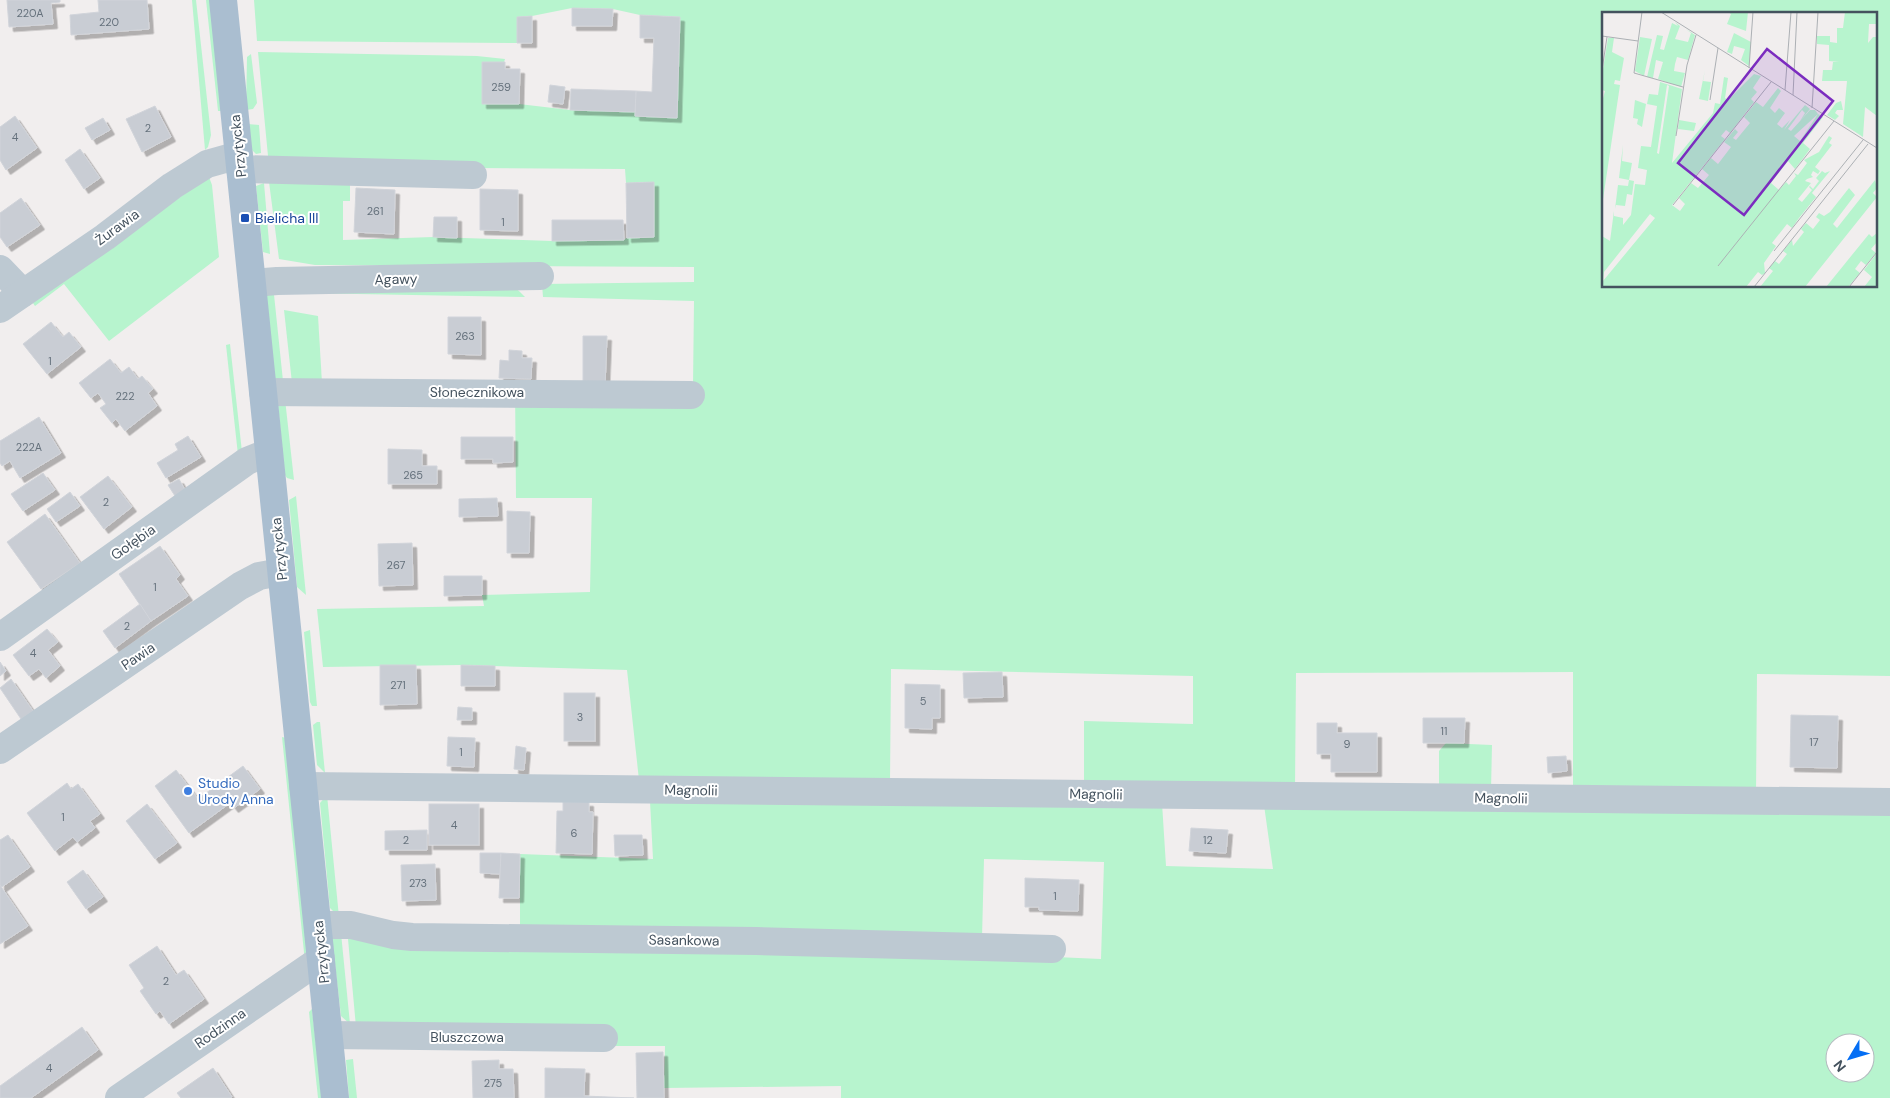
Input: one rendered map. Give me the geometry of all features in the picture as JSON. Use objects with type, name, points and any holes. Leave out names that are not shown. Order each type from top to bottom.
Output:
[{"type":"main road","name":"Przytycka","points":[[223,0],[336,1098]]},
{"type":"street","name":"Żurawia","points":[[0,309],[105,237],[172,186],[207,164],[239,162],[474,175]]},
{"type":"street","points":[[0,269],[24,293]]},
{"type":"street","name":"Agawy","points":[[252,283],[540,276]]},
{"type":"street","name":"Słonecznikowa","points":[[263,392],[691,394]]},
{"type":"street","name":"Gołębia","points":[[0,636],[247,461],[269,452]]},
{"type":"street","name":"Pawia","points":[[0,750],[240,586],[259,576],[281,572]]},
{"type":"street","name":"Magnolii","points":[[303,786],[1890,802]]},
{"type":"street","name":"Sasankowa","points":[[318,925],[352,925],[393,935],[412,937],[756,941],[1052,949]]},
{"type":"street","name":"Rodzinna","points":[[119,1098],[322,959]]},
{"type":"street","name":"Bluszczowa","points":[[329,1035],[604,1038]]},
{"type":"green space","points":[[192,0],[196,0],[211,135],[208,147],[205,150]]},
{"type":"green space","points":[[206,0],[210,0],[221,111],[218,111]]},
{"type":"green space","points":[[254,0],[1890,0],[1890,676],[1757,674],[1756,794],[1573,791],[1573,672],[1296,673],[1295,787],[1084,784],[1084,721],[1193,724],[1193,676],[891,669],[890,783],[639,780],[627,670],[461,665],[323,667],[317,609],[484,606],[482,595],[590,592],[592,498],[516,498],[515,384],[693,386],[694,301],[543,297],[542,284],[694,282],[694,267],[315,265],[279,259],[269,182],[350,184],[350,201],[343,201],[343,240],[433,237],[552,241],[623,240],[627,238],[654,237],[654,183],[626,183],[625,169],[473,168],[268,156],[258,52],[477,56],[505,59],[504,62],[482,62],[482,104],[519,104],[570,110],[635,112],[635,116],[677,118],[680,17],[640,15],[613,9],[572,8],[518,17],[517,43],[257,41]]},
{"type":"green space","points":[[251,54],[257,103],[253,109],[246,110],[247,57]]},
{"type":"green space","points":[[248,124],[259,125],[261,153],[256,154],[252,150]]},
{"type":"green space","points":[[209,177],[212,185],[219,257],[109,341],[64,284],[35,306],[31,300]]},
{"type":"green space","points":[[264,183],[270,254],[263,252],[256,186]]},
{"type":"green space","points":[[273,285],[283,381],[278,381],[275,378],[266,295]]},
{"type":"green space","points":[[513,287],[525,297],[301,293]]},
{"type":"green space","points":[[284,310],[318,316],[322,383],[292,383]]},
{"type":"green space","points":[[230,344],[242,452],[238,455],[226,345]]},
{"type":"green space","points":[[285,399],[294,480],[287,478],[285,475],[278,405]]},
{"type":"green space","points":[[296,496],[306,595],[297,587],[289,500]]},
{"type":"green space","points":[[310,630],[317,706],[312,706],[310,702],[304,632]]},
{"type":"green space","points":[[320,722],[325,773],[317,765],[313,725]]},
{"type":"green space","points":[[282,737],[286,738],[308,960],[305,962]]},
{"type":"green space","points":[[1446,743],[1492,745],[1491,790],[1439,789],[1439,751]]},
{"type":"green space","points":[[327,795],[339,917],[330,908],[320,803]]},
{"type":"green space","points":[[650,801],[1162,803],[1166,866],[1273,869],[1264,805],[1890,809],[1890,1098],[841,1098],[841,1086],[664,1088],[665,1046],[611,1046],[612,1027],[356,1027],[348,939],[397,939],[520,927],[520,854],[653,859]],"holes":[[[984,859],[1104,862],[1101,959],[837,947],[982,938]]]},
{"type":"green space","points":[[341,933],[350,1024],[341,1016],[332,938]]},
{"type":"green space","points":[[312,1009],[322,1098],[318,1098],[309,1012]]},
{"type":"green space","points":[[353,1059],[357,1098],[349,1098],[346,1060]]},
{"type":"building","points":[[7,0],[60,0],[60,2],[51,3],[53,24],[9,27]]},
{"type":"building","points":[[98,0],[147,0],[149,29],[71,35],[70,15],[99,12]]},
{"type":"building","points":[[572,8],[613,9],[612,26],[572,26]]},
{"type":"building","points":[[640,15],[680,17],[677,118],[635,116],[636,91],[652,92],[654,38],[640,38]]},
{"type":"building","points":[[532,16],[532,43],[517,43],[517,17]]},
{"type":"building","points":[[482,62],[505,62],[505,69],[520,69],[519,104],[482,104]]},
{"type":"building","points":[[550,85],[565,87],[563,104],[548,102]]},
{"type":"building","points":[[571,89],[636,91],[635,112],[570,110]]},
{"type":"building","points":[[155,106],[171,137],[142,152],[126,119]]},
{"type":"building","points":[[15,116],[37,148],[6,170],[0,160],[0,127]]},
{"type":"building","points":[[103,118],[110,130],[92,140],[85,128]]},
{"type":"building","points":[[80,149],[100,178],[84,189],[65,160]]},
{"type":"building","points":[[654,182],[654,237],[627,238],[626,183]]},
{"type":"building","points":[[356,188],[395,190],[394,234],[354,232]]},
{"type":"building","points":[[480,189],[518,190],[518,231],[480,230]]},
{"type":"building","points":[[21,198],[40,225],[7,247],[0,237],[0,213]]},
{"type":"building","points":[[434,217],[457,217],[457,238],[433,237]]},
{"type":"building","points":[[552,220],[623,220],[624,240],[552,241]]},
{"type":"building","points":[[448,317],[481,317],[481,355],[448,354]]},
{"type":"building","points":[[51,322],[63,337],[69,332],[81,347],[47,374],[23,344]]},
{"type":"building","points":[[583,336],[607,336],[605,386],[583,386]]},
{"type":"building","points":[[509,350],[522,351],[522,358],[532,358],[531,379],[499,378],[500,360],[509,361]]},
{"type":"building","points":[[110,359],[121,373],[129,367],[138,379],[142,376],[153,389],[148,393],[157,406],[125,431],[116,419],[112,423],[100,408],[106,404],[98,393],[91,398],[79,383]]},
{"type":"building","points":[[39,417],[61,453],[20,478],[10,461],[2,466],[0,463],[0,441]]},
{"type":"building","points":[[188,436],[201,457],[166,478],[157,463],[178,450],[175,444]]},
{"type":"building","points":[[461,437],[513,437],[513,462],[493,463],[493,459],[461,459]]},
{"type":"building","points":[[388,449],[422,450],[422,466],[437,466],[437,484],[388,484]]},
{"type":"building","points":[[43,473],[55,490],[23,511],[11,494]]},
{"type":"building","points":[[108,476],[132,507],[104,529],[80,497]]},
{"type":"building","points":[[179,479],[185,490],[175,496],[168,485]]},
{"type":"building","points":[[70,492],[80,506],[56,522],[47,509]]},
{"type":"building","points":[[497,498],[498,516],[459,517],[459,499]]},
{"type":"building","points":[[507,511],[530,512],[529,553],[507,553]]},
{"type":"building","points":[[45,514],[80,563],[41,589],[7,542]]},
{"type":"building","points":[[412,543],[413,585],[379,586],[378,544]]},
{"type":"building","points":[[160,546],[180,575],[176,579],[188,596],[151,621],[119,574]]},
{"type":"building","points":[[444,576],[482,576],[482,595],[444,596]]},
{"type":"building","points":[[140,604],[151,621],[115,648],[103,631]]},
{"type":"building","points":[[47,629],[58,642],[48,650],[60,666],[46,678],[39,669],[29,676],[13,655]]},
{"type":"building","points":[[0,662],[6,671],[0,676]]},
{"type":"building","points":[[380,665],[416,665],[417,704],[380,705]]},
{"type":"building","points":[[461,665],[495,666],[495,686],[461,686]]},
{"type":"building","points":[[1002,672],[1003,697],[964,698],[963,673]]},
{"type":"building","points":[[11,679],[33,711],[21,719],[0,688]]},
{"type":"building","points":[[905,684],[940,685],[940,718],[932,718],[932,729],[905,728]]},
{"type":"building","points":[[564,693],[595,693],[595,741],[564,741]]},
{"type":"building","points":[[458,707],[472,708],[472,720],[457,720]]},
{"type":"building","points":[[1791,715],[1838,716],[1837,768],[1790,767]]},
{"type":"building","points":[[1423,718],[1465,718],[1464,743],[1423,743]]},
{"type":"building","points":[[1317,723],[1337,723],[1337,733],[1377,733],[1377,772],[1331,772],[1331,754],[1317,754]]},
{"type":"building","points":[[448,737],[475,738],[474,767],[447,766]]},
{"type":"building","points":[[516,746],[526,748],[524,770],[514,769]]},
{"type":"building","points":[[1566,756],[1567,771],[1548,773],[1547,757]]},
{"type":"building","points":[[243,766],[260,789],[234,808],[230,803],[189,833],[155,786],[176,770],[198,799]]},
{"type":"building","points":[[67,783],[71,789],[78,784],[100,814],[90,821],[95,828],[77,842],[73,837],[55,851],[27,813]]},
{"type":"building","points":[[563,802],[589,802],[589,812],[593,812],[592,854],[556,853],[557,811],[563,811]]},
{"type":"building","points":[[147,804],[177,843],[155,859],[126,821]]},
{"type":"building","points":[[429,804],[479,804],[479,845],[429,845]]},
{"type":"building","points":[[1191,828],[1228,830],[1226,853],[1189,851]]},
{"type":"building","points":[[427,830],[427,850],[385,850],[385,831]]},
{"type":"building","points":[[8,835],[30,867],[2,887],[0,885],[0,840]]},
{"type":"building","points":[[614,835],[642,835],[643,855],[615,856]]},
{"type":"building","points":[[480,853],[501,853],[500,874],[480,873]]},
{"type":"building","points":[[501,853],[520,854],[519,898],[499,898]]},
{"type":"building","points":[[435,864],[436,900],[402,901],[401,865]]},
{"type":"building","points":[[83,870],[103,897],[86,909],[67,882]]},
{"type":"building","points":[[1025,878],[1079,880],[1078,911],[1039,910],[1039,907],[1025,907]]},
{"type":"building","points":[[0,885],[28,926],[0,944]]},
{"type":"building","points":[[157,946],[176,975],[184,970],[204,999],[169,1024],[160,1011],[156,1014],[140,991],[144,988],[129,965]]},
{"type":"building","points":[[82,1027],[98,1050],[31,1098],[0,1098],[0,1086]]},
{"type":"building","points":[[663,1052],[664,1098],[637,1098],[636,1053]]},
{"type":"building","points":[[499,1060],[499,1069],[513,1069],[514,1098],[473,1098],[472,1061]]},
{"type":"building","points":[[213,1068],[232,1097],[181,1098],[177,1093]]},
{"type":"building","points":[[545,1068],[585,1069],[584,1096],[634,1098],[545,1098]]},
{"type":"place","name":"Bielicha III","points":[[245,218]]},
{"type":"place","name":"Studio Urody Anna","points":[[188,791]]}]
